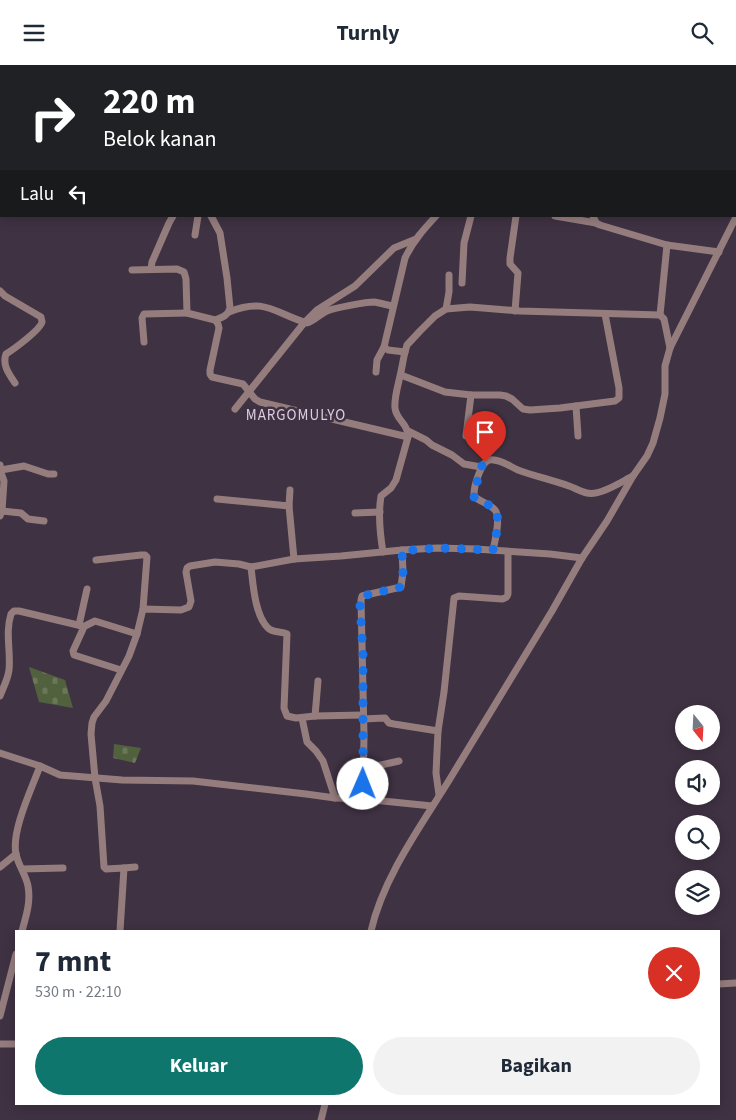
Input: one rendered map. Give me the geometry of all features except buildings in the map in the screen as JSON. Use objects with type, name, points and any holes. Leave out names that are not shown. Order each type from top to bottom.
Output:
[{"type":"street","points":[[151,269],[152,262],[172,217]]},
{"type":"street","points":[[194,235],[198,217]]},
{"type":"street","points":[[212,217],[220,233],[228,277],[229,313]]},
{"type":"street","points":[[376,372],[377,360],[384,347],[405,258],[416,239],[435,217]]},
{"type":"street","points":[[462,283],[464,243],[471,217]]},
{"type":"street","points":[[515,311],[518,273],[510,264],[510,258],[516,217]]},
{"type":"street","points":[[568,217],[595,219],[667,245],[719,252]]},
{"type":"street","points":[[371,930],[383,892],[432,806],[552,611],[582,557],[608,521],[633,476],[647,456],[655,435],[665,394],[665,366],[670,348],[736,217]]},
{"type":"street","points":[[235,409],[317,309],[355,286],[394,248],[416,239]]},
{"type":"street","points":[[660,315],[667,245]]},
{"type":"street","points":[[132,270],[177,269],[184,272],[186,279],[186,313]]},
{"type":"street","points":[[446,309],[449,275]]},
{"type":"street","points":[[0,291],[5,296],[41,317],[42,322],[25,341],[6,354],[4,372],[15,383]]},
{"type":"street","points":[[144,342],[142,318],[144,314],[186,313],[215,320],[241,307],[260,306],[273,309],[304,323],[309,323],[333,309],[374,302],[393,306]]},
{"type":"street","points":[[383,552],[380,534],[382,496],[391,488],[396,480],[408,434],[395,408],[404,352],[407,345],[436,316],[446,309],[470,307],[515,311],[660,315],[664,319],[670,348]]},
{"type":"street","points":[[400,375],[445,392],[506,396],[523,409],[576,406],[615,401],[619,399],[619,388],[605,314]]},
{"type":"street","points":[[215,320],[219,328],[210,374],[212,377],[244,384],[255,399],[260,402],[426,439],[432,445],[452,455],[464,464],[481,467]]},
{"type":"street","points":[[384,347],[388,350],[404,352]]},
{"type":"street","points":[[466,436],[472,395]]},
{"type":"street","points":[[576,406],[578,436]]},
{"type":"street","points":[[493,550],[498,515],[491,507],[474,497],[481,467],[485,462],[494,460],[588,493],[608,489],[633,476]]},
{"type":"street","points":[[44,521],[28,519],[21,513],[1,513],[4,481],[0,468],[24,466],[48,474],[54,474]]},
{"type":"street","points":[[290,490],[294,559]]},
{"type":"street","points":[[217,499],[290,506]]},
{"type":"street","points":[[355,513],[380,512]]},
{"type":"street","points":[[143,609],[181,610],[189,607],[191,601],[187,568],[215,562],[251,567],[294,559],[437,548],[582,557]]},
{"type":"street","points":[[363,799],[361,600],[362,596],[401,587],[403,572],[402,551]]},
{"type":"street","points":[[439,795],[436,773],[438,731],[454,598],[459,596],[506,598],[508,593],[508,551]]},
{"type":"street","points":[[96,560],[141,555],[147,557],[143,609],[137,634],[129,656],[106,701],[94,717],[91,733],[100,806],[104,867],[106,869],[135,867]]},
{"type":"street","points":[[251,567],[260,615],[267,627],[287,635],[284,712],[289,717],[385,718],[394,725],[438,731]]},
{"type":"street","points":[[87,589],[81,626],[84,629],[72,653],[121,670]]},
{"type":"street","points":[[0,696],[9,672],[9,621],[14,611],[81,626],[95,621],[137,634]]},
{"type":"street","points":[[315,716],[318,681]]},
{"type":"street","points":[[302,718],[307,742],[323,761],[335,798]]},
{"type":"street","points":[[0,753],[40,766],[60,775],[122,780],[193,781],[335,798],[432,806]]},
{"type":"street","points":[[363,769],[399,761]]},
{"type":"street","points":[[22,930],[29,903],[28,886],[16,854],[16,833],[40,766]]},
{"type":"street","points":[[0,867],[16,854]]},
{"type":"street","points":[[22,869],[63,868]]},
{"type":"street","points":[[120,930],[124,868]]},
{"type":"street","points":[[0,1016],[15,958]]},
{"type":"street","points":[[720,983],[736,983]]},
{"type":"street","points":[[0,1044],[15,1044]]},
{"type":"street","points":[[321,1120],[325,1105]]},
{"type":"green space","points":[[29,667],[65,680],[73,708],[39,702]]},
{"type":"green space","points":[[114,744],[141,748],[135,763],[113,758]]},
{"type":"district","name":"MARGOMULYO","points":[[296,415]]},
{"type":"route","points":[[363,784],[363,654],[360,605],[362,596],[401,587],[403,572],[402,551],[437,548],[493,550],[498,515],[491,507],[474,497],[474,490],[481,467],[485,462]]}]
